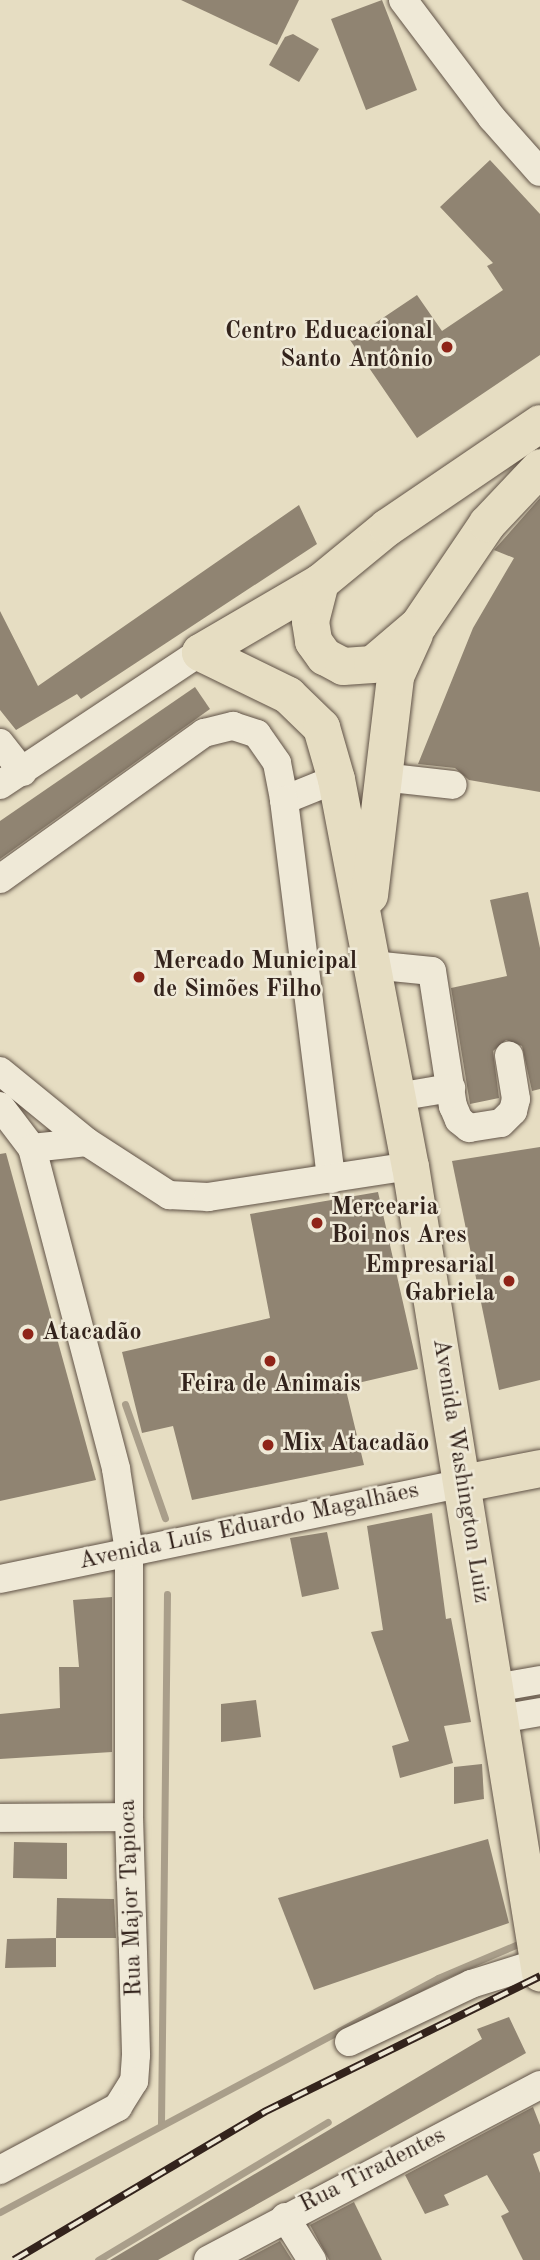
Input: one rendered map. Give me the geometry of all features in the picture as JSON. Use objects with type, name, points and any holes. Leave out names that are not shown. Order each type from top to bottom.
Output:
[{"type":"main road","points":[[200,652],[320,582],[377,535],[540,423]]},
{"type":"main road","points":[[320,582],[310,621],[313,641],[324,656],[343,666],[372,664],[418,625],[487,523],[540,467]]},
{"type":"main road","name":"Avenida Washington Luiz","points":[[365,928],[395,676],[418,625]]},
{"type":"main road","name":"Avenida Washington Luiz","points":[[200,652],[288,695],[321,727],[340,795],[410,1166],[537,1944]]},
{"type":"main road","points":[[340,795],[382,777]]},
{"type":"main road","name":"Avenida Luís Eduardo Magalhães","points":[[463,1483],[540,1468]]},
{"type":"street","points":[[403,0],[492,118],[540,172]]},
{"type":"street","points":[[0,743],[12,779],[200,652]]},
{"type":"street","points":[[0,879],[204,733],[233,726],[257,734],[277,763],[284,800],[331,1179]]},
{"type":"street","points":[[382,777],[453,785]]},
{"type":"street","points":[[284,800],[340,795]]},
{"type":"street","points":[[372,965],[420,967],[432,971],[451,1088],[459,1121],[469,1128],[501,1123],[513,1111],[516,1099],[509,1056]]},
{"type":"street","points":[[0,1071],[87,1142],[169,1195],[208,1197],[410,1166]]},
{"type":"street","points":[[397,1097],[451,1088]]},
{"type":"street","points":[[0,1105],[32,1148],[87,1142]]},
{"type":"street","name":"Rua Major Tapioca","points":[[0,2170],[102,2118],[129,2095],[136,2055],[129,1816],[129,1550],[116,1469],[32,1148]]},
{"type":"street","name":"Avenida Luís Eduardo Magalhães","points":[[0,1579],[129,1550],[463,1483]]},
{"type":"street","points":[[498,1704],[540,1680]]},
{"type":"street","points":[[498,1704],[540,1712]]},
{"type":"street","points":[[0,1818],[129,1816]]},
{"type":"street","points":[[349,2042],[471,1984],[537,1944]]},
{"type":"street","name":"Rua Tiradentes","points":[[208,2260],[285,2217],[540,2085]]},
{"type":"street","points":[[0,2163],[0,2170]]},
{"type":"street","points":[[285,2217],[313,2260]]},
{"type":"building","points":[[181,0],[299,0],[277,45]]},
{"type":"building","points":[[382,0],[417,90],[366,110],[331,19]]},
{"type":"building","points":[[293,34],[319,49],[299,82],[269,65],[285,37]]},
{"type":"building","name":"Centro Educacional Santo Antônio","points":[[490,160],[540,214],[540,355],[417,438],[350,340],[417,295],[442,331],[503,290],[487,266],[493,263],[440,207]]},
{"type":"building","points":[[540,498],[540,792],[469,780],[455,768],[418,764],[473,628],[514,558],[494,550]]},
{"type":"building","points":[[299,505],[317,544],[81,699],[77,694],[16,730],[0,710],[0,611],[38,686]]},
{"type":"building","points":[[195,687],[210,709],[0,859],[0,821]]},
{"type":"building","points":[[528,892],[540,948],[540,1089],[532,1091],[522,1046],[506,1040],[493,1051],[499,1098],[470,1104],[451,988],[507,976],[490,900]]},
{"type":"building","points":[[540,1147],[540,1380],[499,1390],[452,1161]]},
{"type":"building","name":"Atacadão","points":[[6,1153],[96,1480],[0,1501],[0,1154]]},
{"type":"building","points":[[378,1192],[418,1369],[345,1386],[364,1465],[192,1500],[173,1426],[142,1433],[122,1352],[270,1318],[250,1214]]},
{"type":"building","points":[[432,1513],[446,1619],[451,1618],[471,1722],[444,1726],[453,1763],[400,1778],[392,1746],[409,1741],[371,1632],[383,1630],[367,1526]]},
{"type":"building","points":[[327,1532],[339,1589],[302,1597],[290,1538]]},
{"type":"building","points":[[112,1597],[112,1752],[0,1759],[0,1714],[60,1708],[59,1667],[79,1667],[73,1600]]},
{"type":"building","points":[[256,1700],[261,1737],[221,1742],[221,1704]]},
{"type":"building","points":[[482,1764],[484,1799],[454,1804],[454,1767]]},
{"type":"building","points":[[488,1839],[509,1923],[314,1990],[278,1898]]},
{"type":"building","points":[[14,1842],[67,1843],[67,1879],[13,1878]]},
{"type":"building","points":[[57,1898],[114,1899],[116,1938],[56,1938]]},
{"type":"building","points":[[56,1938],[56,1967],[5,1968],[7,1939]]},
{"type":"building","points":[[509,2017],[526,2053],[158,2260],[110,2260],[482,2039],[477,2029]]},
{"type":"building","points":[[533,2107],[540,2125],[540,2151],[533,2154],[540,2173],[540,2260],[523,2260],[501,2216],[509,2212],[487,2175],[444,2195],[449,2205],[425,2214],[405,2175]]},
{"type":"building","points":[[354,2202],[382,2260],[329,2260],[310,2225]]},
{"type":"building","points":[[280,2241],[292,2260],[244,2260]]},
{"type":"waterway","points":[[125,1404],[165,1518]]},
{"type":"waterway","points":[[161,2123],[167,1594]]},
{"type":"waterway","points":[[0,2212],[438,1978],[523,1942]]},
{"type":"waterway","points":[[98,2260],[328,2122]]},
{"type":"railway","points":[[14,2260],[264,2112],[540,1976]]},
{"type":"place","name":"Centro Educacional Santo Antônio","points":[[447,347]]},
{"type":"place","name":"Mercado Municipal de Simões Filho","points":[[139,977]]},
{"type":"place","name":"Mercearia Boi nos Ares","points":[[317,1223]]},
{"type":"place","name":"Empresarial Gabriela","points":[[509,1281]]},
{"type":"place","name":"Atacadão","points":[[28,1334]]},
{"type":"place","name":"Feira de Animais","points":[[270,1361]]},
{"type":"place","name":"Mix Atacadão","points":[[268,1445]]}]
